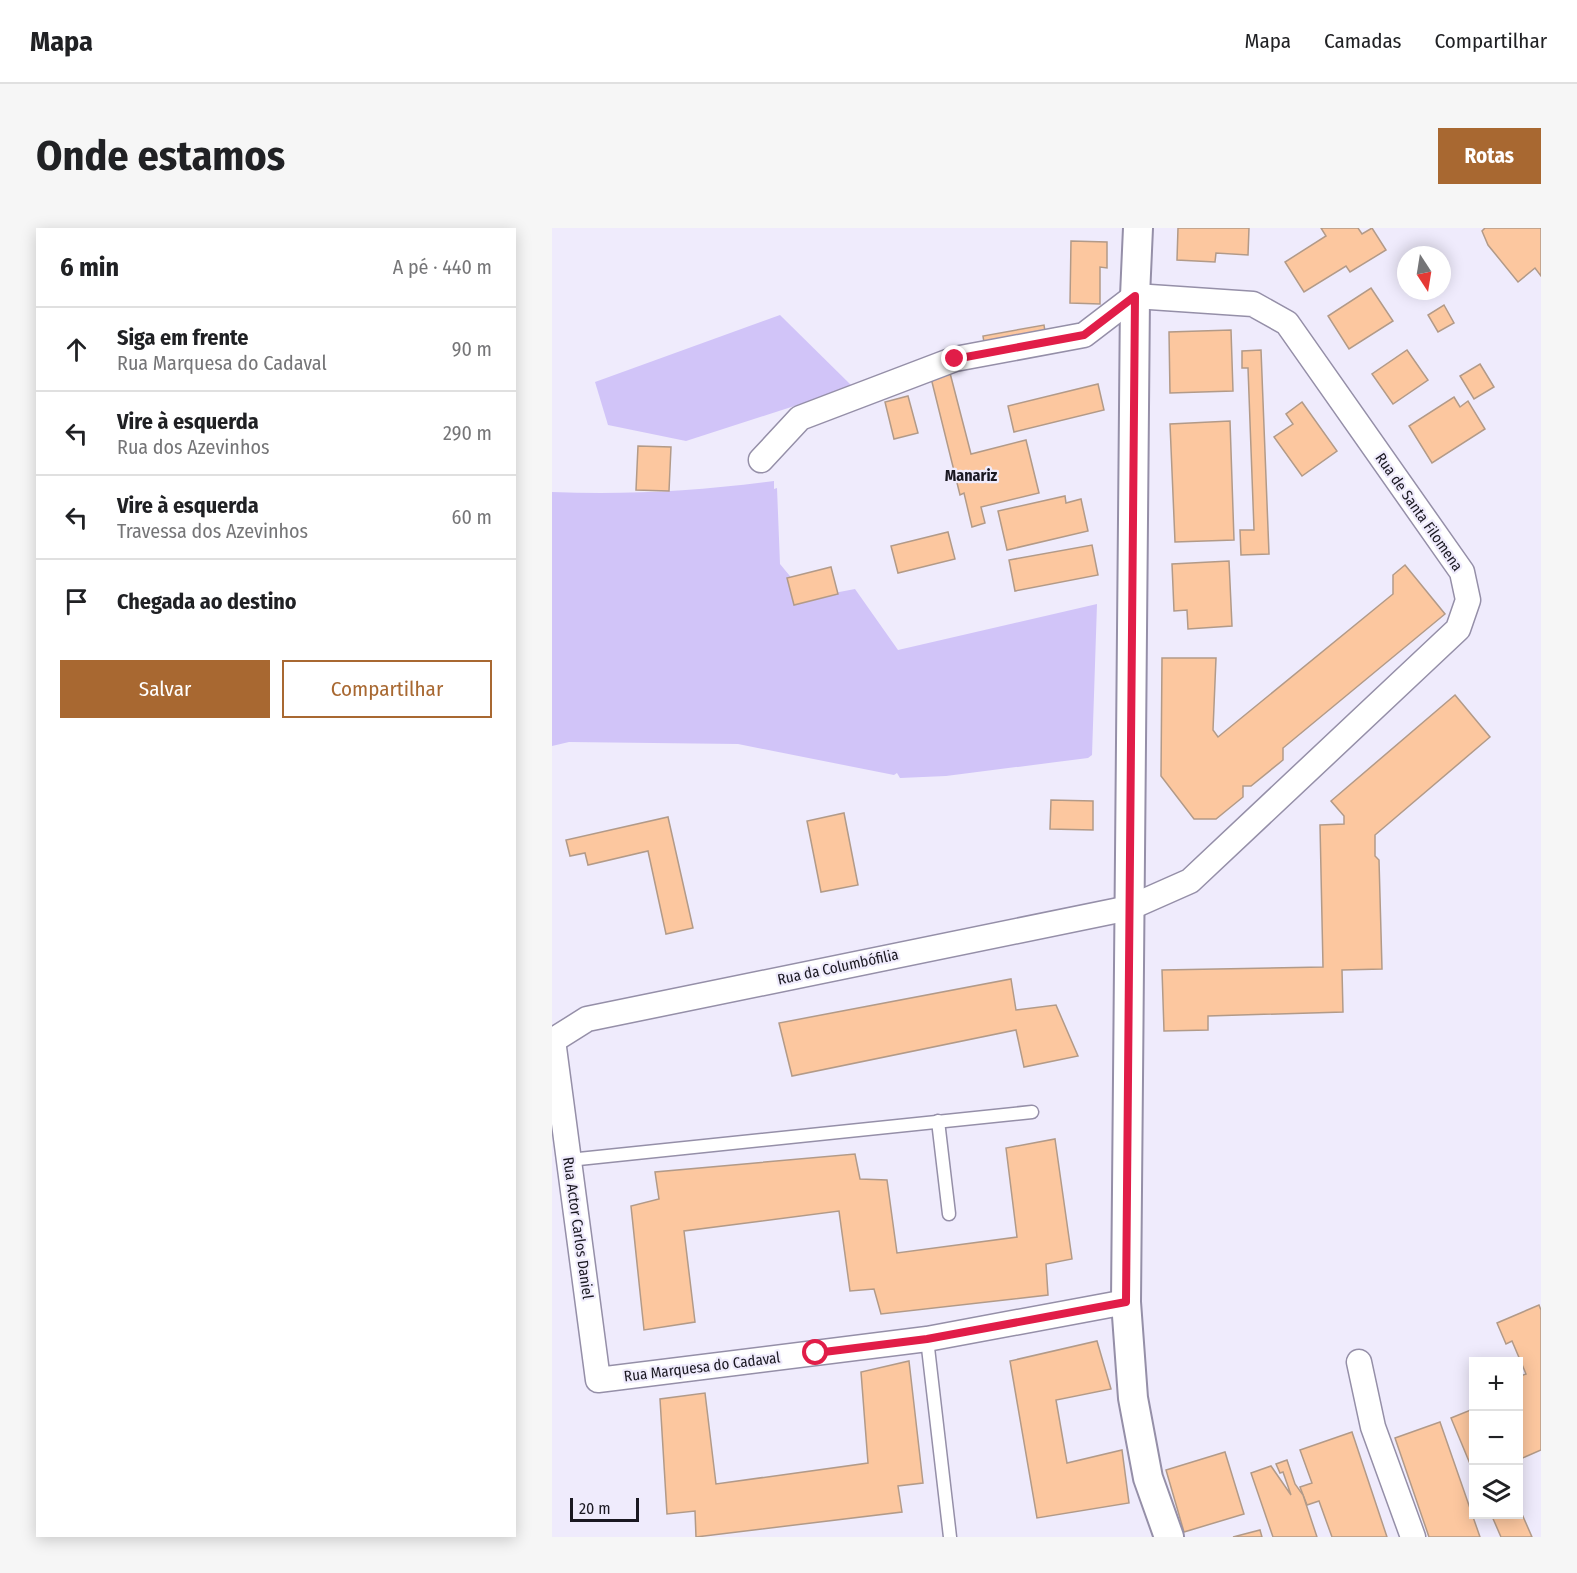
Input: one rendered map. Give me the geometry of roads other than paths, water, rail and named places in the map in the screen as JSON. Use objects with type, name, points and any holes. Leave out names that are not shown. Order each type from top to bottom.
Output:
[{"type":"street","points":[[1138,228],[1135,296],[1126,1302],[1133,1398],[1149,1478],[1169,1537]]},
{"type":"street","points":[[761,460],[800,418],[955,359],[1084,335],[1135,296]]},
{"type":"street","name":"Rua de Santa Filomena","points":[[1129,908],[1190,881],[1458,629],[1468,600],[1462,572],[1287,322],[1253,304],[1135,296]]},
{"type":"street","name":"Rua da Columbófilia","points":[[553,1040],[587,1019],[1129,908]]},
{"type":"street","name":"Rua Actor Carlos Daniel","points":[[553,1040],[598,1380]]},
{"type":"street","name":"Rua Marquesa do Cadaval","points":[[598,1380],[927,1339],[1126,1302]]},
{"type":"street","points":[[1359,1362],[1373,1427],[1413,1537]]},
{"type":"lane","points":[[569,1160],[1032,1112]]},
{"type":"lane","points":[[938,1121],[949,1214]]},
{"type":"lane","points":[[927,1339],[950,1537]]},
{"type":"district","name":"Manariz","points":[[971,475]]}]
